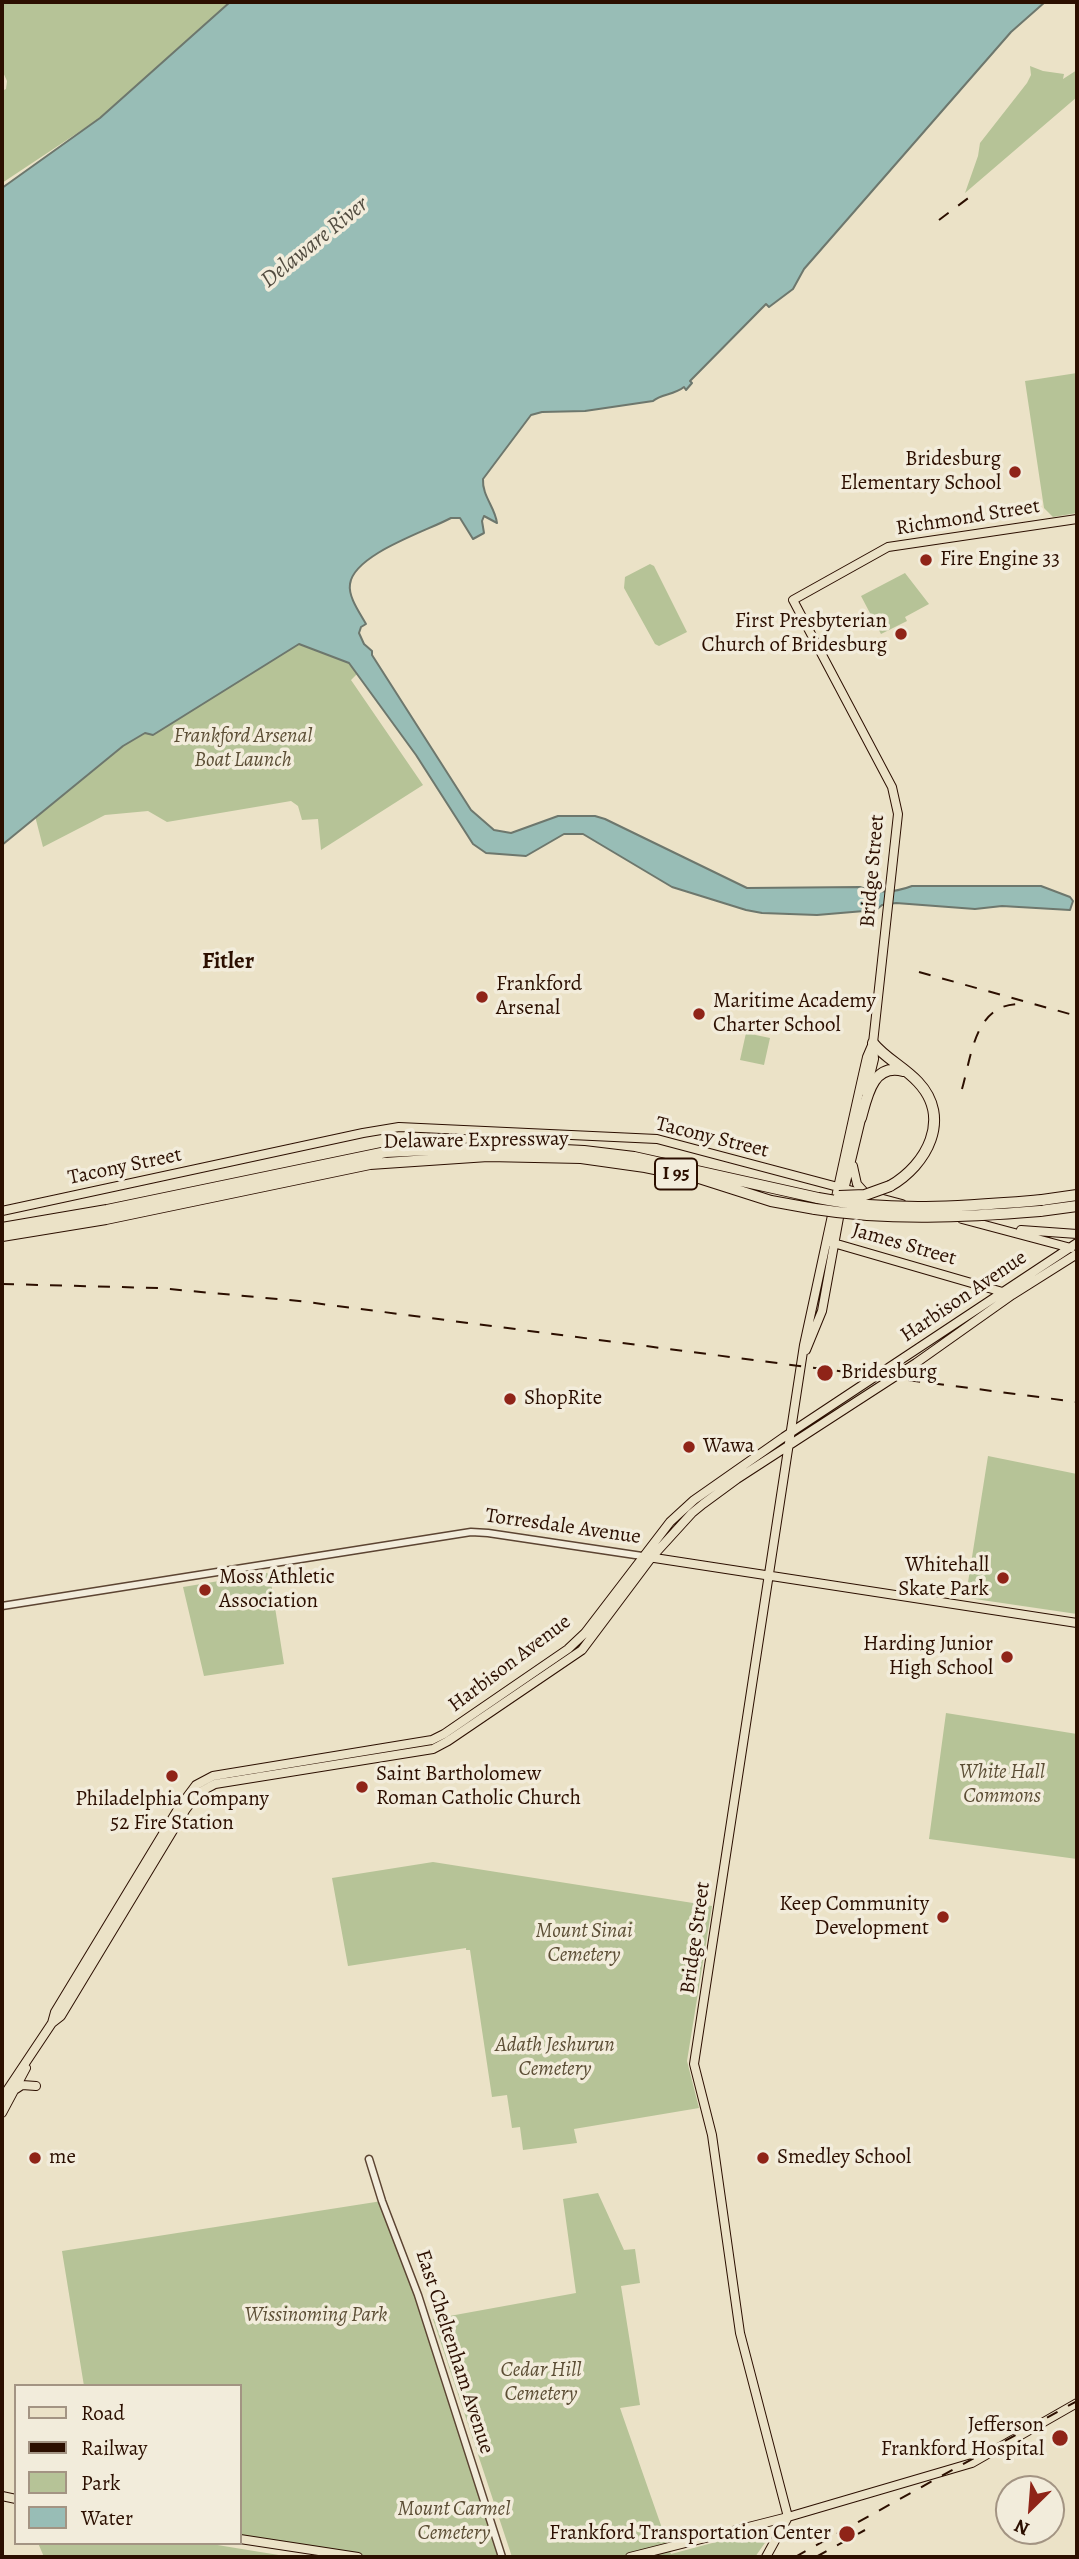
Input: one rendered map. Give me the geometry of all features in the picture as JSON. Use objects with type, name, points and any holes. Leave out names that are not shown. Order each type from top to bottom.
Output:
[{"type":"highway","points":[[818,1196],[873,1193],[890,1186],[923,1157],[933,1136],[931,1106],[919,1083],[873,1043]]},
{"type":"highway","points":[[861,1118],[874,1080],[880,1074],[894,1069],[907,1073]]},
{"type":"highway","name":"Delaware Expressway","points":[[2,1236],[294,1175],[423,1158],[523,1152],[645,1167],[699,1178],[771,1201],[850,1213],[968,1217],[1041,1205],[1077,1195]]},
{"type":"highway","name":"Delaware Expressway","points":[[535,1153],[635,1157],[767,1188],[899,1206],[1077,1206]]},
{"type":"highway","name":"Delaware Expressway","points":[[2,1228],[91,1217]]},
{"type":"main road","name":"Richmond Street","points":[[793,600],[888,547],[1077,519]]},
{"type":"main road","name":"Bridge Street","points":[[793,600],[891,787],[898,814],[873,1043],[874,1059],[853,1153],[840,1189]]},
{"type":"main road","name":"Bridge Street","points":[[788,2517],[739,2328],[712,2136],[694,2064],[804,1345],[831,1242],[867,1057],[873,1043]]},
{"type":"main road","name":"Tacony Street","points":[[2,1211],[399,1127],[657,1139],[1075,1249]]},
{"type":"main road","points":[[853,1153],[856,1181],[868,1196]]},
{"type":"main road","points":[[999,1227],[1077,1234]]},
{"type":"main road","name":"James Street","points":[[831,1242],[1012,1295]]},
{"type":"main road","name":"Harbison Avenue","points":[[52,2023],[61,2016],[192,1801],[205,1788],[433,1749],[582,1650],[588,1636],[670,1522],[694,1500],[1002,1292],[1075,1249]]},
{"type":"main road","name":"Harbison Avenue","points":[[646,1557],[692,1513],[729,1484],[915,1363],[1075,1249]]},
{"type":"main road","name":"Torresdale Avenue","points":[[646,1557],[1077,1623]]},
{"type":"main road","name":"Harbison Avenue","points":[[2,2098],[52,2023],[55,2012],[173,1816],[198,1783],[213,1776],[432,1740],[588,1636]]},
{"type":"main road","points":[[568,1649],[582,1650]]},
{"type":"main road","name":"Harbison Avenue","points":[[2,2113],[33,2052]]},
{"type":"main road","points":[[14,2091],[22,2085],[36,2086]]},
{"type":"main road","points":[[630,2557],[788,2517],[972,2463],[1077,2403]]},
{"type":"main road","points":[[766,2557],[788,2517]]},
{"type":"main road","points":[[765,2523],[774,2543]]},
{"type":"main road","points":[[242,2539],[358,2557]]},
{"type":"street","name":"Torresdale Avenue","points":[[2,1606],[471,1532],[488,1532],[646,1557]]},
{"type":"street","name":"East Cheltenham Avenue","points":[[369,2159],[418,2295],[502,2557]]},
{"type":"green space","points":[[2,2],[230,2],[100,118],[2,183],[2,91],[6,89],[7,81],[2,70]]},
{"type":"green space","points":[[1030,66],[1064,74],[1063,79],[1077,70],[1077,97],[965,193],[980,143],[1027,83],[1031,75]]},
{"type":"green space","points":[[1077,373],[1077,513],[1053,517],[1044,508],[1025,381]]},
{"type":"green space","points":[[650,564],[654,566],[687,632],[659,646],[655,644],[624,588],[625,577]]},
{"type":"green space","points":[[905,573],[929,604],[905,617],[907,621],[881,634],[861,596]]},
{"type":"green space","name":"Frankford Arsenal Boat Launch","points":[[299,644],[349,663],[357,674],[351,680],[423,785],[321,850],[318,819],[302,820],[298,806],[291,801],[167,822],[148,811],[105,815],[43,847],[35,816],[123,746],[146,733],[153,735]]},
{"type":"green space","points":[[746,1033],[770,1038],[764,1065],[740,1060]]},
{"type":"green space","points":[[988,1456],[1077,1474],[1077,1614],[968,1598],[966,1595]]},
{"type":"green space","points":[[267,1573],[270,1576],[284,1664],[204,1676],[183,1587]]},
{"type":"green space","name":"White Hall Commons","points":[[946,1713],[1077,1734],[1077,1859],[929,1839]]},
{"type":"green space","points":[[433,1862],[712,1906],[687,2061],[699,2108],[574,2129],[577,2143],[523,2150],[520,2127],[512,2128],[507,2095],[492,2097],[470,1950],[466,1948],[348,1966],[332,1878]]},
{"type":"green space","name":"Cedar Hill Cemetery","points":[[598,2193],[624,2250],[635,2249],[640,2283],[621,2286],[640,2405],[620,2408],[671,2554],[761,2530],[767,2540],[755,2557],[512,2557],[433,2319],[576,2293],[563,2199]]},
{"type":"green space","name":"Wissinoming Park","points":[[382,2201],[430,2332],[442,2383],[501,2557],[358,2557],[242,2539],[242,2384],[84,2384],[62,2251]]},
{"type":"green space","points":[[39,2545],[217,2545],[291,2557],[44,2557]]},
{"type":"water","name":"Delaware River","points":[[230,2],[1045,2],[1011,32],[804,269],[793,289],[769,307],[766,304],[690,381],[692,383],[686,390],[684,387],[653,401],[585,411],[542,412],[531,415],[483,479],[484,491],[497,523],[484,516],[484,533],[473,539],[460,518],[451,518],[377,553],[355,573],[350,589],[355,605],[366,624],[361,627],[359,633],[364,644],[372,651],[372,655],[471,810],[494,830],[511,833],[558,816],[595,816],[747,888],[860,887],[886,892],[912,886],[1041,886],[1070,897],[1073,901],[1070,910],[1002,906],[975,909],[896,903],[882,905],[876,910],[817,915],[762,913],[672,887],[583,834],[564,834],[526,856],[486,853],[473,844],[416,755],[349,663],[299,644],[153,735],[145,733],[123,746],[2,845],[2,188],[100,118]]},
{"type":"railway","points":[[939,220],[975,193]]},
{"type":"railway","points":[[919,972],[1077,1016]]},
{"type":"railway","points":[[962,1089],[973,1046],[985,1021],[1006,1006],[1021,1004]]},
{"type":"railway","points":[[2,1284],[158,1288],[299,1301],[1077,1402]]},
{"type":"railway","points":[[795,2557],[1077,2401]]},
{"type":"railway","points":[[816,2557],[865,2530]]},
{"type":"place","name":"Bridesburg Elementary School","points":[[1015,472]]},
{"type":"place","name":"Fire Engine 33","points":[[926,560]]},
{"type":"place","name":"First Presbyterian Church of Bridesburg","points":[[901,634]]},
{"type":"place","name":"Frankford Arsenal","points":[[482,997]]},
{"type":"place","name":"Maritime Academy Charter School","points":[[699,1014]]},
{"type":"place","name":"Bridesburg","points":[[825,1373]]},
{"type":"place","name":"ShopRite","points":[[510,1399]]},
{"type":"place","name":"Wawa","points":[[689,1447]]},
{"type":"place","name":"Whitehall Skate Park","points":[[1003,1578]]},
{"type":"place","name":"Moss Athletic Association","points":[[205,1590]]},
{"type":"place","name":"Harding Junior High School","points":[[1007,1657]]},
{"type":"place","name":"Philadelphia Company 52 Fire Station","points":[[172,1776]]},
{"type":"place","name":"Saint Bartholomew Roman Catholic Church","points":[[362,1787]]},
{"type":"place","name":"Keep Community Development","points":[[943,1917]]},
{"type":"place","name":"me","points":[[35,2158]]},
{"type":"place","name":"Smedley School","points":[[763,2158]]},
{"type":"place","name":"Jefferson Frankford Hospital","points":[[1060,2438]]},
{"type":"place","name":"Frankford Transportation Center","points":[[847,2534]]},
{"type":"district","name":"Fitler","points":[[228,962]]},
{"type":"park label","name":"Mount Sinai Cemetery","points":[[584,1944]]},
{"type":"park label","name":"Adath Jeshurun Cemetery","points":[[555,2058]]},
{"type":"park label","name":"Mount Carmel Cemetery","points":[[454,2522]]}]
